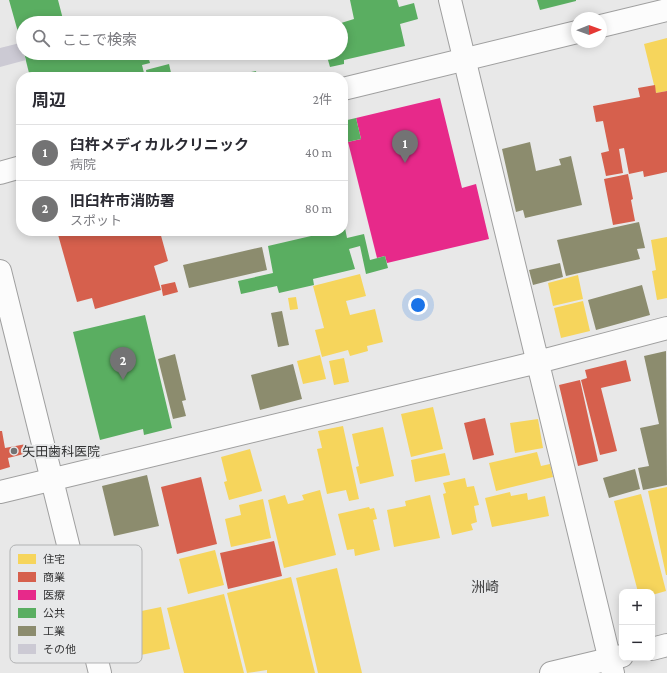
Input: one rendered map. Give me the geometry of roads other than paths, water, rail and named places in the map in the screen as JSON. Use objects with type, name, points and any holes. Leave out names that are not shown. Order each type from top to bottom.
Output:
[{"type":"street","points":[[450,0],[538,362],[615,663],[551,673]]},
{"type":"street","points":[[607,25],[667,10]]},
{"type":"street","points":[[348,88],[571,33]]},
{"type":"street","points":[[0,173],[16,168]]},
{"type":"street","points":[[0,271],[69,545]]},
{"type":"street","points":[[0,492],[538,362],[667,328]]},
{"type":"street","points":[[655,648],[667,645]]},
{"type":"street","points":[[98,663],[100,673]]},
{"type":"place","name":"臼杵メディカルクリニック","points":[[405,163]]},
{"type":"place","name":"旧臼杵市消防署","points":[[123,380]]},
{"type":"place","name":"矢田歯科医院","points":[[14,451]]},
{"type":"district","name":"洲崎","points":[[485,587]]}]
